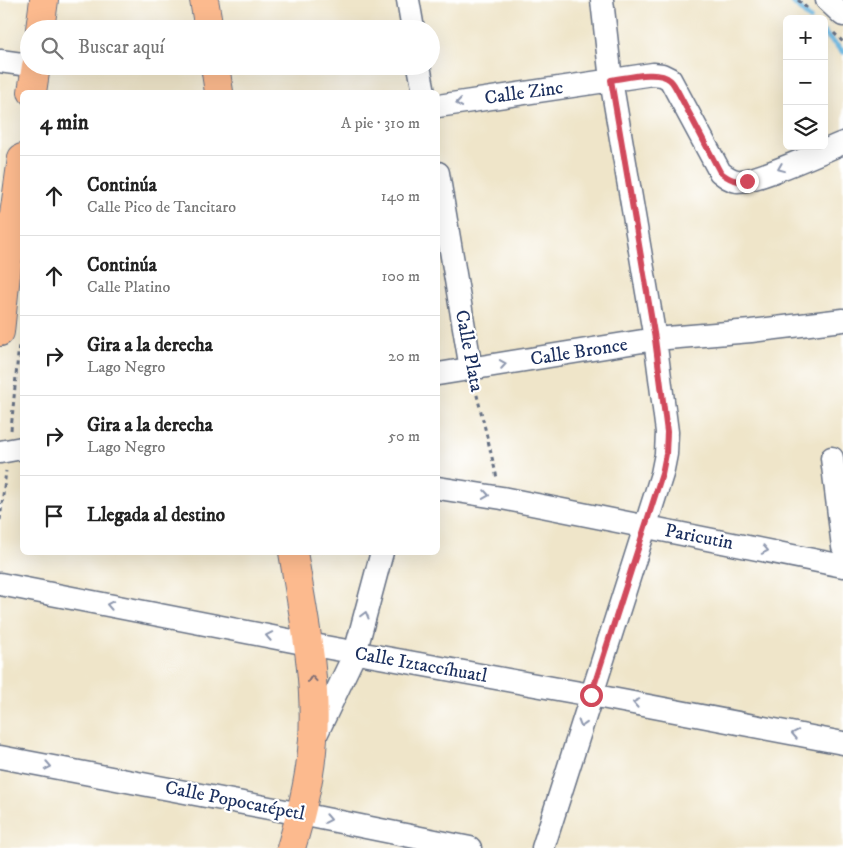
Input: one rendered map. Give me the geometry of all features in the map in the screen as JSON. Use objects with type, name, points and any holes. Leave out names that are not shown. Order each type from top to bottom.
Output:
[{"type":"main road","points":[[41,20],[44,0]]},
{"type":"main road","points":[[204,0],[207,20]]},
{"type":"main road","points":[[32,90],[35,75]]},
{"type":"main road","points":[[216,75],[219,90]]},
{"type":"main road","points":[[10,334],[4,264],[20,174]]},
{"type":"main road","points":[[290,848],[301,814],[313,740],[314,701],[308,644],[293,555]]},
{"type":"street","points":[[408,0],[411,20]]},
{"type":"street","points":[[543,848],[646,526],[666,454],[667,432],[655,339],[611,80],[602,0]]},
{"type":"street","points":[[0,61],[20,64]]},
{"type":"street","name":"Calle Zinc","points":[[440,106],[653,74],[662,75],[670,79],[720,172],[729,179],[738,182],[756,178],[843,143]]},
{"type":"street","points":[[421,75],[424,90]]},
{"type":"street","name":"Calle Plata","points":[[440,185],[471,369]]},
{"type":"street","name":"Calle Bronce","points":[[440,374],[655,339],[751,331],[843,320]]},
{"type":"street","points":[[832,458],[843,547]]},
{"type":"street","name":"Paricutin","points":[[440,488],[502,498],[843,566]]},
{"type":"street","points":[[313,740],[355,653],[381,555]]},
{"type":"street","name":"Calle Iztaccíhuatl","points":[[0,584],[355,653],[843,743]]},
{"type":"street","name":"Calle Popocatépetl","points":[[0,757],[470,848]]},
{"type":"path","points":[[0,520],[10,450],[10,334]]},
{"type":"path","name":"Calle Plata","points":[[471,369],[502,498]]},
{"type":"waterway","points":[[791,0],[806,15]]},
{"type":"waterway","points":[[828,37],[843,52]]},
{"type":"route","points":[[591,695],[662,474],[666,454],[667,432],[655,339],[611,80],[653,74],[662,75],[670,79],[720,172],[729,179],[738,182],[747,181]]}]
